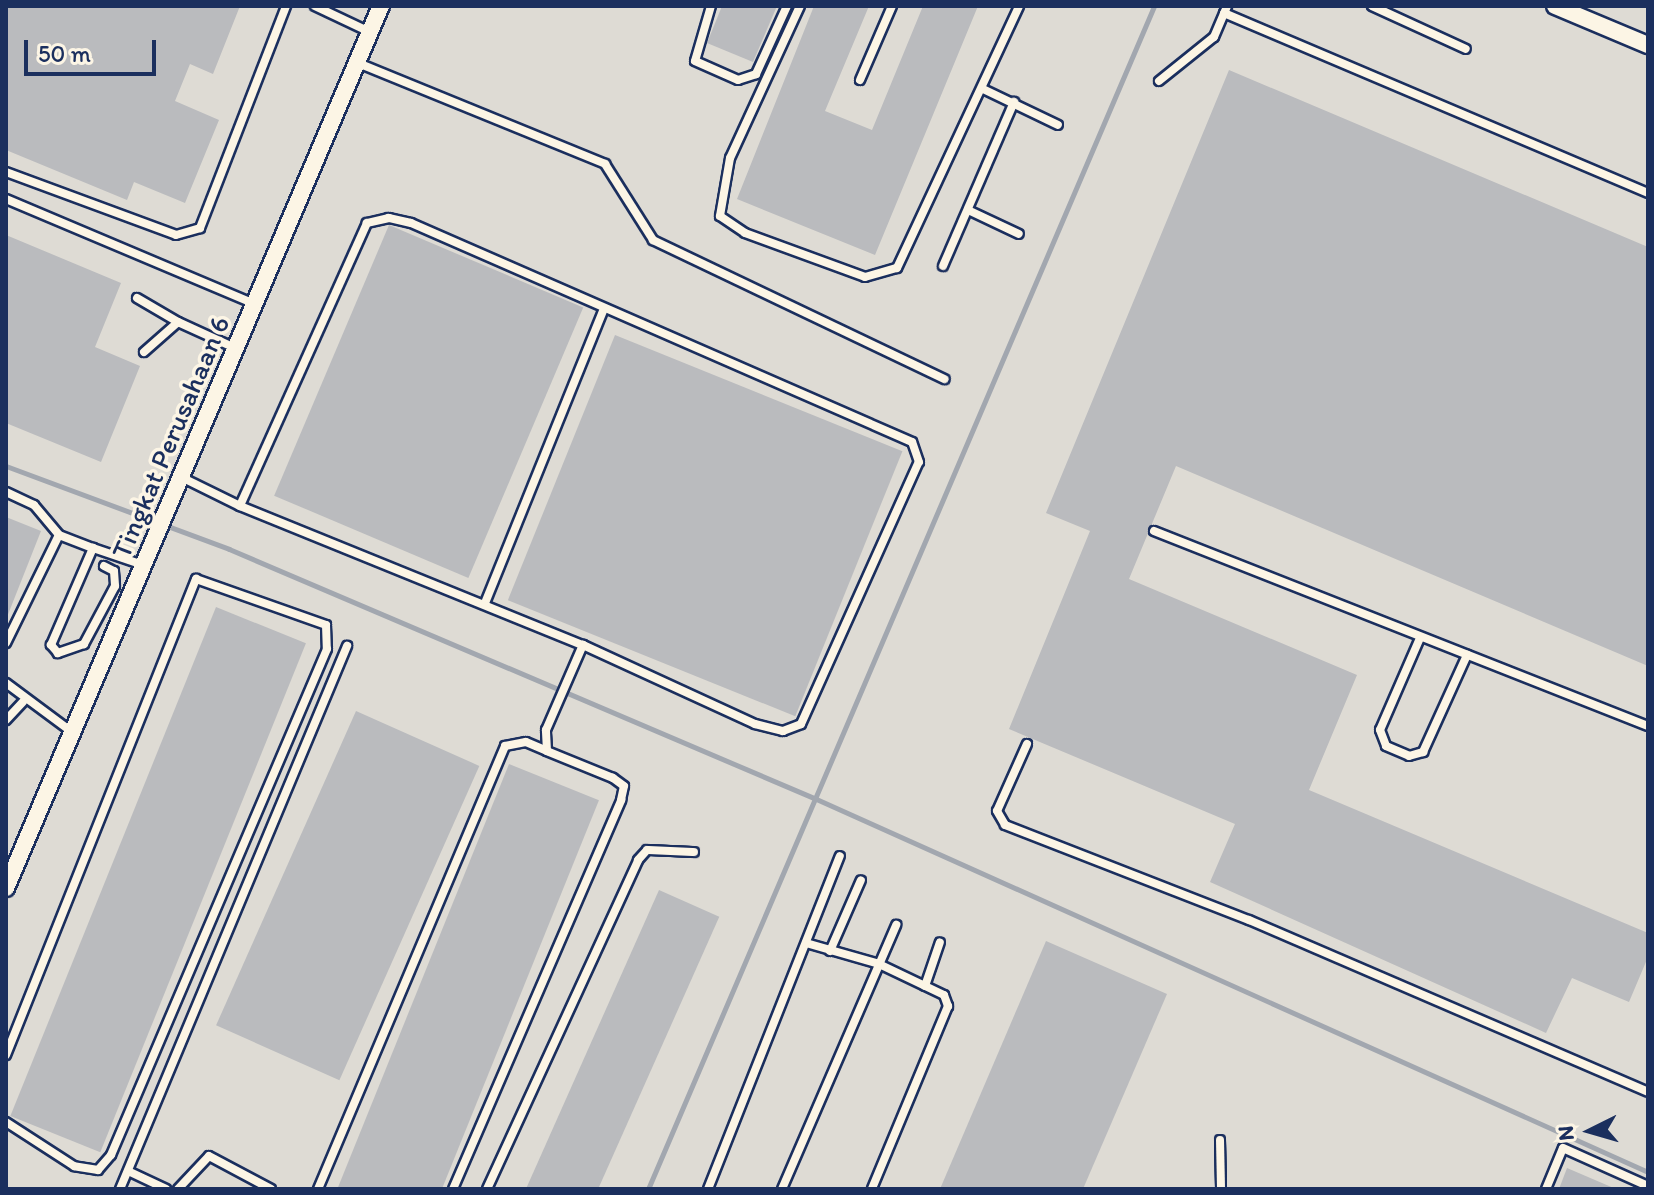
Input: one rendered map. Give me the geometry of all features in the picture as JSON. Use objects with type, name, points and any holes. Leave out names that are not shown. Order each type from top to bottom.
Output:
[{"type":"street","name":"Tingkat Perusahaan 6","points":[[6,888],[381,6]]},
{"type":"street","points":[[1555,6],[1648,45]]},
{"type":"lane","points":[[6,172],[176,235],[200,228],[286,6]]},
{"type":"lane","points":[[315,6],[370,33]]},
{"type":"lane","points":[[711,6],[695,61],[738,80],[756,74],[787,6]]},
{"type":"lane","points":[[800,6],[730,158],[720,216],[745,233],[865,277],[897,268],[983,89],[1019,6]]},
{"type":"lane","points":[[860,80],[892,6]]},
{"type":"lane","points":[[1372,6],[1466,49]]},
{"type":"lane","points":[[1159,81],[1214,37],[1225,9],[1648,193]]},
{"type":"lane","points":[[358,63],[605,164],[653,240],[945,379]]},
{"type":"lane","points":[[983,89],[1058,125]]},
{"type":"lane","points":[[943,266],[1014,102]]},
{"type":"lane","points":[[6,199],[255,304]]},
{"type":"lane","points":[[968,210],[1019,234]]},
{"type":"lane","points":[[181,477],[240,506],[583,645],[755,724],[783,731],[801,724],[919,462],[912,442],[411,223],[389,218],[367,223],[240,506]]},
{"type":"lane","points":[[137,298],[178,322],[236,348]]},
{"type":"lane","points":[[485,603],[604,308]]},
{"type":"lane","points":[[144,352],[178,322]]},
{"type":"lane","points":[[6,492],[34,505],[59,535],[144,565]]},
{"type":"lane","points":[[1154,531],[1648,726]]},
{"type":"lane","points":[[6,643],[59,535]]},
{"type":"lane","points":[[93,548],[51,645],[58,653],[84,644],[103,609],[115,586],[114,571],[104,566]]},
{"type":"lane","points":[[6,1055],[196,579],[326,625],[327,649],[111,1155],[98,1170],[74,1166],[6,1122]]},
{"type":"lane","points":[[1420,638],[1380,730],[1386,746],[1409,756],[1423,752],[1467,655]]},
{"type":"lane","points":[[547,751],[546,730],[583,645]]},
{"type":"lane","points":[[120,1189],[347,646]]},
{"type":"lane","points":[[6,683],[23,702],[72,732]]},
{"type":"lane","points":[[6,720],[23,702]]},
{"type":"lane","points":[[318,1189],[505,746],[526,742],[613,778],[624,786],[621,800],[453,1189]]},
{"type":"lane","points":[[1027,744],[997,811],[1005,825],[1249,920],[1648,1092]]},
{"type":"lane","points":[[487,1189],[638,860],[647,850],[694,852]]},
{"type":"lane","points":[[708,1189],[840,856]]},
{"type":"lane","points":[[830,951],[861,880]]},
{"type":"lane","points":[[782,1189],[896,925]]},
{"type":"lane","points":[[925,986],[940,942]]},
{"type":"lane","points":[[806,943],[879,964],[944,995],[943,1030],[872,1189]]},
{"type":"lane","points":[[1220,1140],[1221,1189]]},
{"type":"lane","points":[[1546,1189],[1563,1148],[1648,1186]]},
{"type":"lane","points":[[178,1189],[209,1156],[271,1189]]},
{"type":"lane","points":[[128,1171],[166,1189]]},
{"type":"shaded area","points":[[6,6],[1648,6],[1648,1189],[6,1189]]},
{"type":"building","points":[[6,6],[240,6],[213,74],[190,64],[175,101],[219,120],[185,203],[134,182],[127,200],[6,150]]},
{"type":"building","points":[[722,6],[777,6],[753,62],[707,43]]},
{"type":"building","points":[[814,6],[869,6],[825,111],[872,130],[923,6],[978,6],[875,255],[737,199]]},
{"type":"building","points":[[1229,70],[1648,247],[1648,666],[1176,466],[1129,579],[1357,675],[1309,790],[1648,933],[1648,957],[1629,1002],[1572,978],[1546,1033],[1210,882],[1235,824],[1009,729],[1090,531],[1046,513]]},
{"type":"building","points":[[389,225],[583,307],[468,578],[274,496]]},
{"type":"building","points":[[6,235],[121,283],[95,347],[140,366],[101,462],[6,423]]},
{"type":"building","points":[[615,335],[902,451],[795,716],[508,600]]},
{"type":"building","points":[[6,517],[41,531],[7,617],[6,617]]},
{"type":"building","points":[[216,607],[306,643],[100,1152],[10,1116]]},
{"type":"building","points":[[356,711],[479,766],[339,1080],[216,1025]]},
{"type":"building","points":[[509,764],[599,800],[442,1189],[337,1189]]},
{"type":"building","points":[[659,890],[719,917],[598,1189],[527,1187]]},
{"type":"building","points":[[1046,941],[1167,994],[1083,1189],[940,1189]]},
{"type":"building","points":[[1567,1168],[1616,1189],[1559,1189]]},
{"type":"waterway","points":[[648,1189],[1154,6]]},
{"type":"waterway","points":[[6,466],[229,549],[814,798],[1648,1172]]}]
